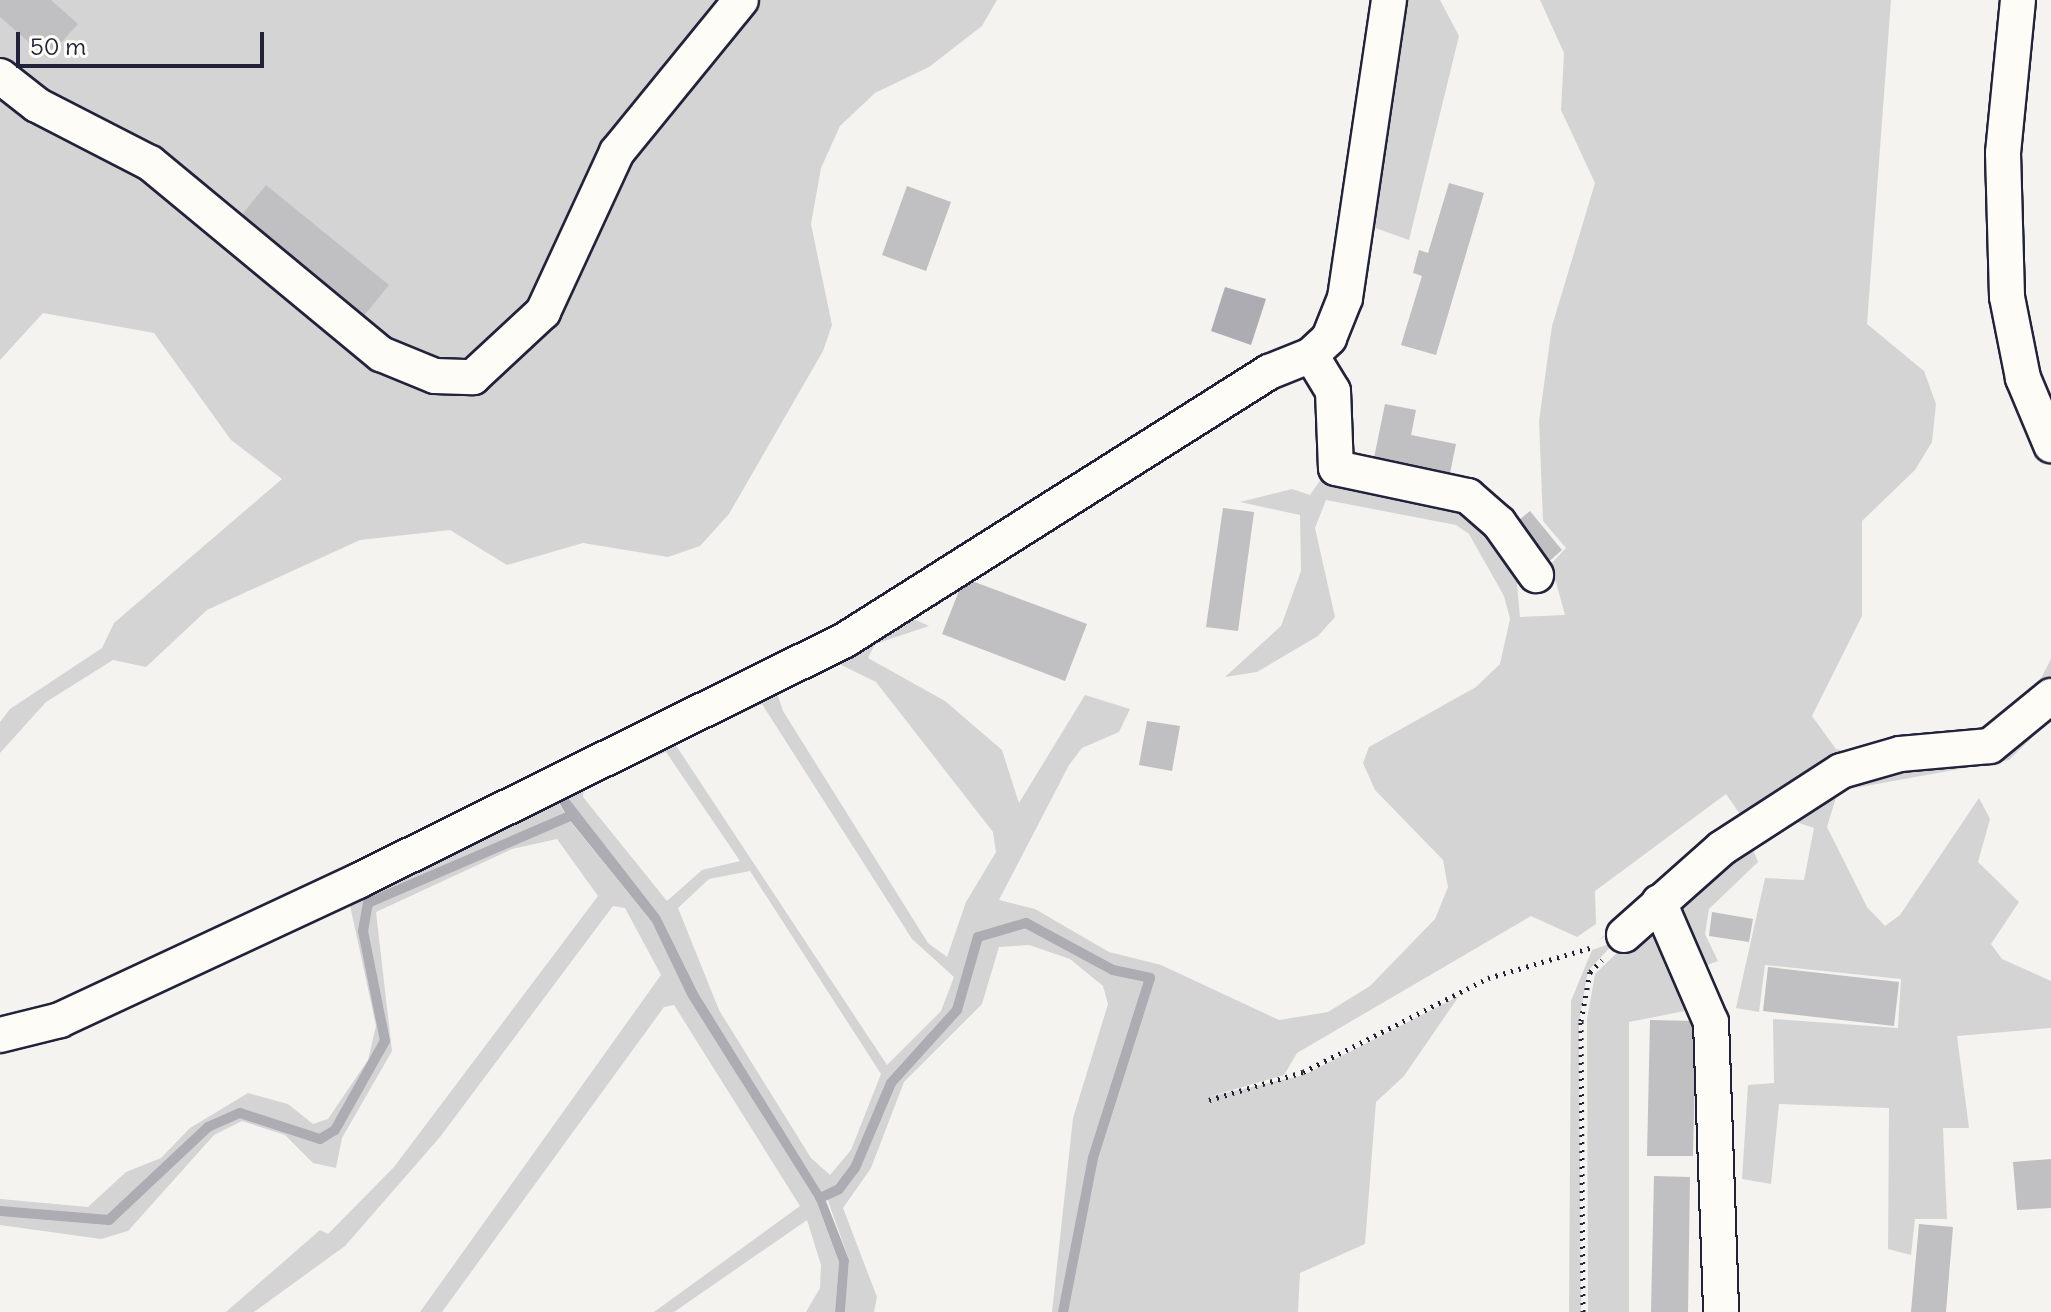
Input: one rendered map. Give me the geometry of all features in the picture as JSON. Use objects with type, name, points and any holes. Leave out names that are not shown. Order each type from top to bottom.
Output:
[{"type":"street","points":[[0,76],[37,105],[150,163],[381,354],[435,376],[473,377],[543,312],[617,152],[741,0]]},
{"type":"street","points":[[0,1035],[60,1020],[315,901],[845,640],[1269,372],[1311,355],[1329,338],[1345,298],[1389,0]]},
{"type":"street","points":[[2018,0],[2003,153],[2007,297],[2023,378],[2051,445]]},
{"type":"street","points":[[1311,355],[1333,391],[1336,468],[1468,496],[1499,523],[1536,575]]},
{"type":"street","points":[[1624,935],[1722,848],[1841,771],[1900,754],[1990,746],[2051,696]]},
{"type":"street","points":[[1659,902],[1711,1022],[1721,1312]]},
{"type":"path","points":[[1209,1100],[1303,1072],[1488,978],[1624,935]]},
{"type":"path","points":[[1583,1312],[1581,1021],[1590,972],[1624,935]]},
{"type":"shaded area","points":[[0,0],[735,0],[570,253],[471,371],[383,350],[0,70]]},
{"type":"shaded area","points":[[747,0],[997,0],[982,26],[929,67],[875,93],[840,126],[821,168],[811,224],[832,325],[823,351],[729,514],[700,546],[668,557],[583,543],[507,565],[450,530],[360,540],[207,610],[146,667],[113,660],[46,702],[0,753],[0,722],[10,709],[102,648],[114,623],[282,479],[231,440],[154,333],[43,313],[0,360],[0,83],[101,141],[378,359],[474,381]]},
{"type":"shaded area","points":[[1400,0],[1440,0],[1459,36],[1409,240],[1364,224]]},
{"type":"shaded area","points":[[1540,0],[1891,0],[1867,324],[1924,371],[1936,404],[1932,442],[1915,470],[1862,521],[1862,616],[1812,716],[1836,749],[1848,752],[1979,728],[2005,717],[2038,684],[2051,659],[2051,687],[2013,726],[1894,749],[1598,941],[1742,817],[1726,794],[1595,891],[1596,924],[1577,937],[1531,916],[1297,1053],[1284,1075],[1208,1097],[1304,1075],[1459,996],[1404,1076],[1376,1102],[1365,1244],[1300,1273],[1298,1312],[1066,1312],[1096,1158],[1152,977],[1114,968],[1026,921],[976,934],[955,1009],[889,1082],[854,1167],[824,1196],[698,993],[660,916],[565,795],[557,800],[566,816],[552,826],[507,839],[367,902],[361,932],[382,1040],[333,1128],[319,1136],[239,1110],[206,1125],[108,1217],[0,1208],[0,1199],[88,1207],[126,1172],[161,1158],[190,1128],[248,1093],[288,1104],[313,1124],[328,1119],[368,1060],[376,1026],[348,896],[907,616],[929,626],[875,644],[868,658],[945,701],[1002,750],[1019,803],[1085,695],[1130,709],[1119,732],[1082,748],[1069,765],[999,900],[1035,909],[1109,952],[1161,965],[1279,1020],[1328,1012],[1370,986],[1435,919],[1448,887],[1443,860],[1375,790],[1363,763],[1369,747],[1476,687],[1500,664],[1510,619],[1504,596],[1469,534],[1456,525],[1326,500],[1315,528],[1335,617],[1318,636],[1257,672],[1225,677],[1281,626],[1301,571],[1300,515],[1240,502],[1292,489],[1310,495],[1321,479],[1477,509],[1527,582],[1517,584],[1520,617],[1565,615],[1551,564],[1566,548],[1543,521],[1539,421],[1552,326],[1595,183],[1561,110],[1564,53]],"holes":[[[837,663],[876,682],[993,832],[996,852],[966,902],[947,957],[928,943],[783,711],[777,693]],[[762,704],[912,939],[954,977],[941,1011],[887,1065],[675,744]],[[666,752],[740,861],[702,870],[667,901],[583,797],[584,789]],[[750,871],[881,1074],[851,1150],[830,1175],[811,1158],[719,1010],[678,908],[709,879]]]},
{"type":"shaded area","points":[[1225,287],[1266,299],[1251,345],[1211,331]]},
{"type":"shaded area","points":[[2051,703],[2051,719],[2009,760],[1838,791],[1827,827],[1867,907],[1885,926],[1900,915],[1979,798],[1990,819],[1978,862],[2019,902],[1991,944],[2002,959],[2051,981],[2051,1028],[1957,1036],[1969,1128],[1943,1128],[1947,1219],[1915,1219],[1911,1255],[1888,1249],[1889,1108],[1779,1104],[1771,1184],[1742,1179],[1748,1085],[1774,1083],[1773,1019],[1898,1028],[1901,979],[1765,965],[1759,1012],[1736,1008],[1765,878],[1804,880],[1814,828],[1796,822],[1753,850],[1758,862],[1709,909],[1705,934],[1718,961],[1697,969],[1670,904],[1830,784],[1901,765]]},
{"type":"shaded area","points":[[565,794],[660,916],[698,993],[824,1196],[849,1260],[845,1312],[835,1312],[839,1262],[816,1200],[688,997],[652,922],[568,818],[557,799]]},
{"type":"shaded area","points":[[569,820],[652,922],[689,997],[816,1200],[839,1262],[835,1312],[806,1312],[820,1288],[821,1265],[807,1220],[674,1312],[654,1312],[800,1206],[674,1005],[664,1007],[442,1312],[420,1312],[661,975],[625,908],[613,906],[440,1137],[345,1246],[254,1312],[226,1312],[320,1230],[328,1234],[394,1167],[598,896],[557,839],[512,849],[376,912],[392,1051],[342,1138],[336,1168],[313,1163],[285,1135],[242,1121],[214,1135],[128,1231],[101,1239],[0,1225],[0,1213],[110,1222],[210,1129],[240,1115],[320,1141],[336,1132],[387,1041],[366,931],[370,905]]},
{"type":"shaded area","points":[[1652,919],[1685,1011],[1629,1022],[1629,1312],[1588,1312],[1587,1019],[1595,974]]},
{"type":"shaded area","points":[[1026,926],[1111,973],[1146,980],[1091,1157],[1061,1312],[1052,1312],[1073,1118],[1108,1004],[1103,986],[1070,959],[1029,945],[999,947],[982,1004],[904,1082],[871,1168],[843,1208],[877,1297],[874,1312],[845,1312],[849,1260],[827,1198],[857,1170],[894,1085],[959,1012],[980,938]]},
{"type":"shaded area","points":[[1615,942],[1588,971],[1579,1021],[1581,1312],[1569,1312],[1571,1001],[1592,950]]},
{"type":"building","points":[[0,0],[51,0],[78,24],[47,58],[0,17]]},
{"type":"building","points":[[1449,183],[1484,193],[1436,355],[1401,345],[1422,276],[1413,273],[1419,250],[1428,253]]},
{"type":"building","points":[[266,185],[389,285],[358,323],[235,223]]},
{"type":"building","points":[[907,186],[951,202],[926,271],[882,255]]},
{"type":"building","points":[[1385,404],[1416,410],[1411,435],[1456,444],[1449,478],[1373,463]]},
{"type":"building","points":[[1223,508],[1254,512],[1238,631],[1206,627]]},
{"type":"building","points":[[1530,511],[1562,550],[1546,564],[1514,524]]},
{"type":"building","points":[[964,578],[1087,624],[1065,681],[942,634]]},
{"type":"building","points":[[1147,721],[1180,726],[1172,771],[1139,765]]},
{"type":"building","points":[[1712,912],[1753,919],[1749,942],[1709,936]]},
{"type":"building","points":[[1768,967],[1899,982],[1894,1026],[1763,1011]]},
{"type":"building","points":[[1650,1020],[1696,1021],[1693,1156],[1647,1156]]},
{"type":"building","points":[[2051,1159],[2051,1208],[2017,1210],[2013,1162]]},
{"type":"building","points":[[1654,1176],[1690,1177],[1688,1312],[1651,1312]]},
{"type":"building","points":[[1919,1224],[1953,1227],[1946,1312],[1911,1312]]},
{"type":"waterway","points":[[0,1211],[109,1220],[208,1127],[240,1113],[320,1139],[335,1130],[385,1041],[363,931],[368,903],[572,815]]},
{"type":"waterway","points":[[820,1198],[839,1189],[855,1168],[891,1083],[957,1010],[978,937],[1026,923],[1113,970],[1150,978],[1093,1158],[1063,1312]]}]
